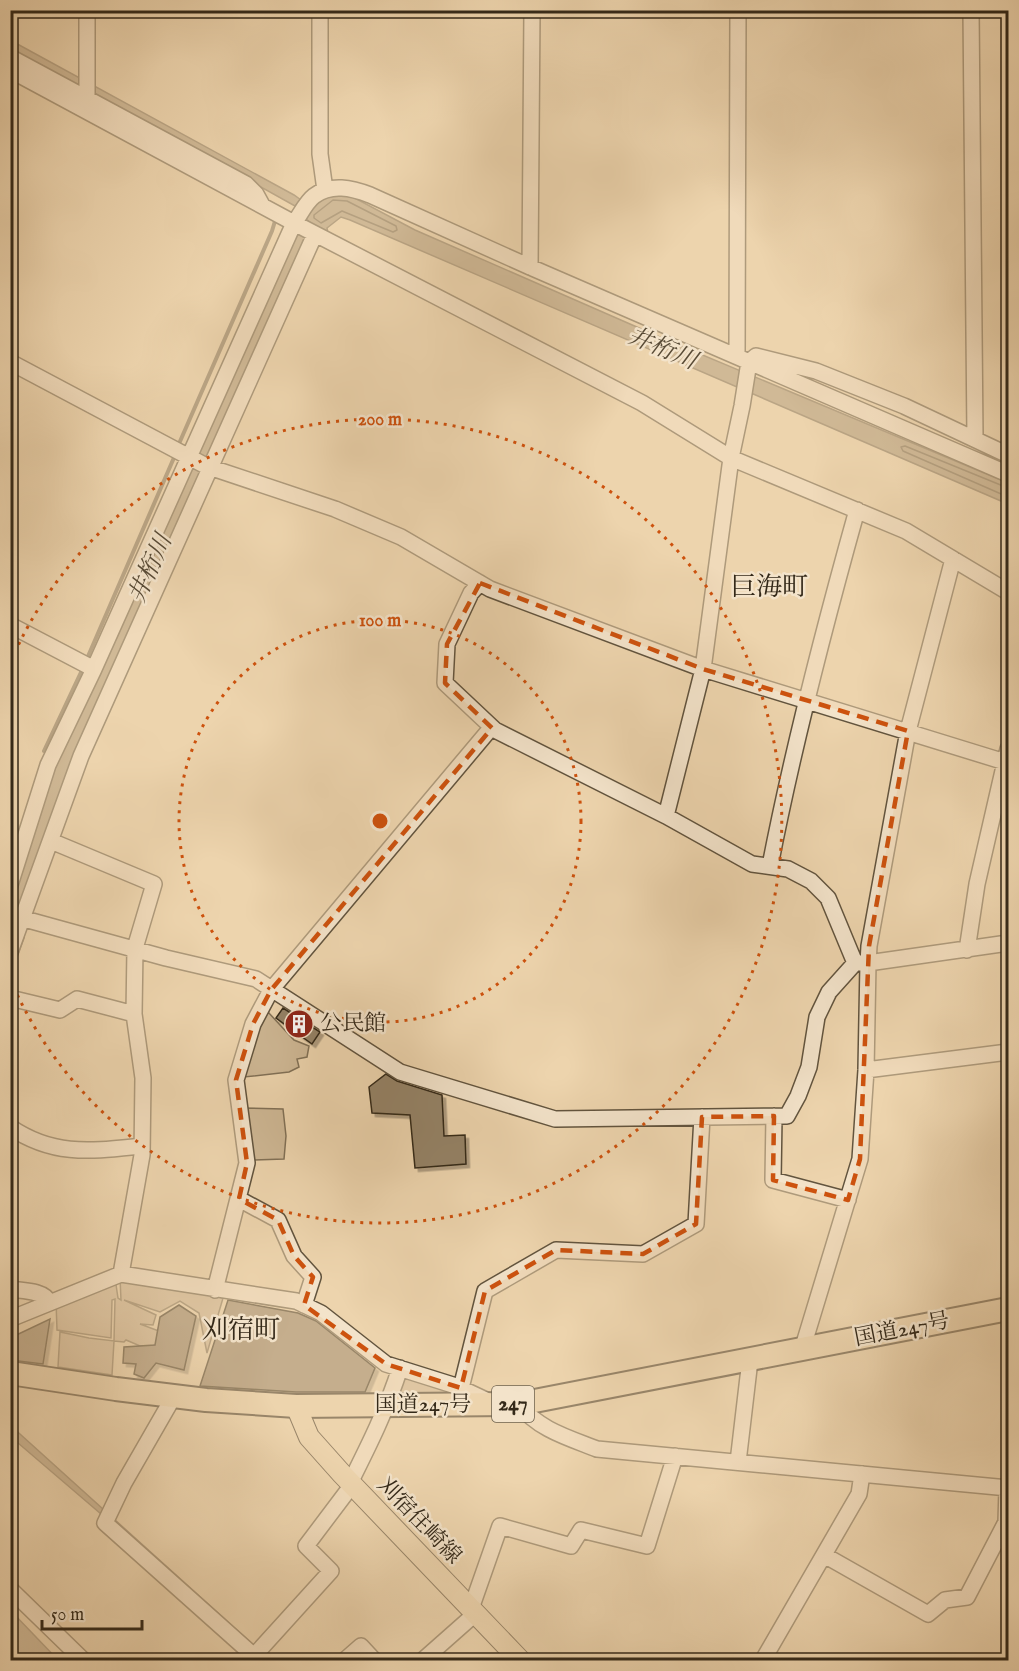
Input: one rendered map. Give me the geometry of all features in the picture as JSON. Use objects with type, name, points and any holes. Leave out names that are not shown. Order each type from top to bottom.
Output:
[{"type":"highway","name":"国道247号","points":[[10,1372],[174,1396],[296,1406],[519,1404],[1008,1309]]},
{"type":"main road","name":"刈宿住崎線","points":[[296,1406],[309,1437],[520,1660]]},
{"type":"street","points":[[87,10],[87,96]]},
{"type":"street","points":[[320,10],[320,154],[325,190]]},
{"type":"street","points":[[530,267],[532,10]]},
{"type":"street","points":[[666,816],[704,669],[731,458],[742,406],[745,363],[738,10]]},
{"type":"street","points":[[971,10],[975,438]]},
{"type":"street","points":[[10,57],[87,96],[263,207],[642,403],[731,458],[906,531],[1008,592]]},
{"type":"street","points":[[10,70],[87,96]]},
{"type":"street","points":[[10,885],[48,765],[94,669],[294,223],[313,196],[325,190],[348,187],[370,195],[745,363],[1008,474]]},
{"type":"street","points":[[10,952],[17,917],[51,841],[81,756],[315,234]]},
{"type":"street","points":[[745,363],[756,356],[816,371],[904,406],[1008,455]]},
{"type":"street","points":[[10,362],[209,467],[335,509],[401,537],[490,589],[704,669],[1007,759],[977,884],[967,950]]},
{"type":"street","points":[[770,866],[783,802],[832,599],[857,510]]},
{"type":"street","points":[[802,1350],[860,1159],[866,1070],[862,963],[869,946],[908,731],[952,559]]},
{"type":"street","points":[[480,583],[471,593],[447,644],[445,683],[495,730],[666,816],[752,864],[788,869],[811,881],[828,898],[862,963]]},
{"type":"street","points":[[10,625],[94,669]]},
{"type":"street","points":[[215,1290],[247,1163],[236,1080],[253,1024],[271,990],[491,728],[495,730]]},
{"type":"street","points":[[51,841],[153,884],[135,948],[134,1014],[142,1078],[142,1155],[120,1274]]},
{"type":"street","points":[[17,917],[166,958],[256,979],[400,1072],[555,1119],[787,1116],[798,1096],[809,1067],[817,1017],[830,992],[862,963],[1008,943]]},
{"type":"street","points":[[10,998],[60,1010],[77,999],[134,1014]]},
{"type":"street","points":[[866,1070],[1008,1052]]},
{"type":"street","points":[[774,1116],[773,1180],[848,1200]]},
{"type":"street","points":[[461,1388],[485,1292],[556,1250],[643,1254],[696,1224],[702,1117]]},
{"type":"street","points":[[10,1126],[40,1143],[71,1151],[142,1146]]},
{"type":"street","points":[[239,1199],[278,1220],[294,1256],[313,1277],[304,1305]]},
{"type":"street","points":[[10,1319],[120,1274],[296,1301],[321,1313],[386,1364],[461,1388],[497,1404]]},
{"type":"street","points":[[10,1289],[42,1294],[49,1302]]},
{"type":"street","points":[[738,1462],[750,1360]]},
{"type":"street","points":[[174,1396],[124,1483],[105,1523],[254,1656],[331,1570],[306,1546],[351,1484],[388,1405],[400,1368]]},
{"type":"street","points":[[519,1404],[527,1415],[560,1435],[597,1449],[1008,1488],[1006,1522],[967,1597],[945,1600],[928,1614],[824,1555]]},
{"type":"street","points":[[423,1660],[472,1610],[500,1526],[571,1546],[581,1530],[646,1546],[675,1456]]},
{"type":"street","points":[[763,1660],[859,1494],[862,1474]]},
{"type":"street","points":[[10,1589],[83,1660]]},
{"type":"street","points":[[345,1660],[362,1646],[374,1660]]},
{"type":"highlighted area","points":[[480,583],[703,669],[908,731],[869,946],[860,1159],[848,1200],[773,1180],[774,1116],[702,1117],[696,1224],[643,1254],[556,1250],[485,1291],[461,1388],[386,1364],[304,1305],[313,1277],[294,1256],[278,1220],[239,1199],[247,1163],[236,1080],[253,1024],[271,990],[492,728],[445,683],[447,644]]},
{"type":"shaded area","points":[[268,1012],[294,1040],[309,1046],[307,1057],[297,1059],[299,1067],[289,1072],[244,1077],[252,1040]]},
{"type":"shaded area","points":[[242,1108],[283,1109],[286,1136],[284,1159],[251,1160]]},
{"type":"shaded area","points":[[124,1276],[223,1298],[207,1353],[199,1313],[180,1301],[160,1312],[124,1300],[156,1315],[153,1325],[140,1324],[175,1337],[174,1346],[154,1345],[147,1349],[126,1340],[124,1342],[114,1341],[115,1299],[112,1300],[111,1338],[57,1330],[56,1301],[115,1278],[118,1298],[121,1300],[120,1277]]},
{"type":"shaded area","points":[[60,1332],[114,1341],[112,1375],[58,1367]]},
{"type":"shaded area","points":[[403,1375],[460,1394],[399,1396]]},
{"type":"water","points":[[10,40],[301,200],[295,206],[11,51]]},
{"type":"water","name":"井桁川","points":[[332,193],[349,195],[415,230],[662,338],[1008,483],[1008,504],[350,220],[341,217],[327,228],[329,239],[304,217],[314,206]]},
{"type":"water","name":"井桁川","points":[[303,231],[309,239],[291,268],[257,350],[67,773],[11,934],[11,901],[52,765],[293,236]]},
{"type":"water","points":[[10,1425],[270,1660],[259,1659],[101,1514],[11,1437]]},
{"type":"water","points":[[11,1611],[58,1660],[15,1660],[11,1656]]},
{"type":"building","name":"公民館","points":[[283,1008],[320,1032],[312,1044],[276,1018]]},
{"type":"building","points":[[386,1074],[397,1081],[442,1095],[444,1136],[465,1135],[466,1164],[415,1168],[410,1115],[372,1113],[369,1087]]},
{"type":"building","points":[[228,1300],[298,1313],[316,1321],[375,1368],[365,1392],[296,1392],[200,1386]]},
{"type":"building","points":[[179,1305],[196,1316],[184,1370],[156,1363],[144,1378],[134,1374],[136,1364],[123,1363],[124,1347],[155,1345],[160,1317]]},
{"type":"building","points":[[50,1319],[43,1364],[10,1360],[10,1338]]},
{"type":"waterway","points":[[178,446],[275,221]]},
{"type":"waterway","name":"井桁川","points":[[86,661],[176,453]]},
{"type":"waterway","points":[[44,751],[83,668]]},
{"type":"waterway","points":[[10,973],[23,937]]},
{"type":"place","name":"公民館","points":[[299,1024]]},
{"type":"district","name":"巨海町","points":[[769,587]]},
{"type":"district","name":"刈宿町","points":[[241,1330]]}]
